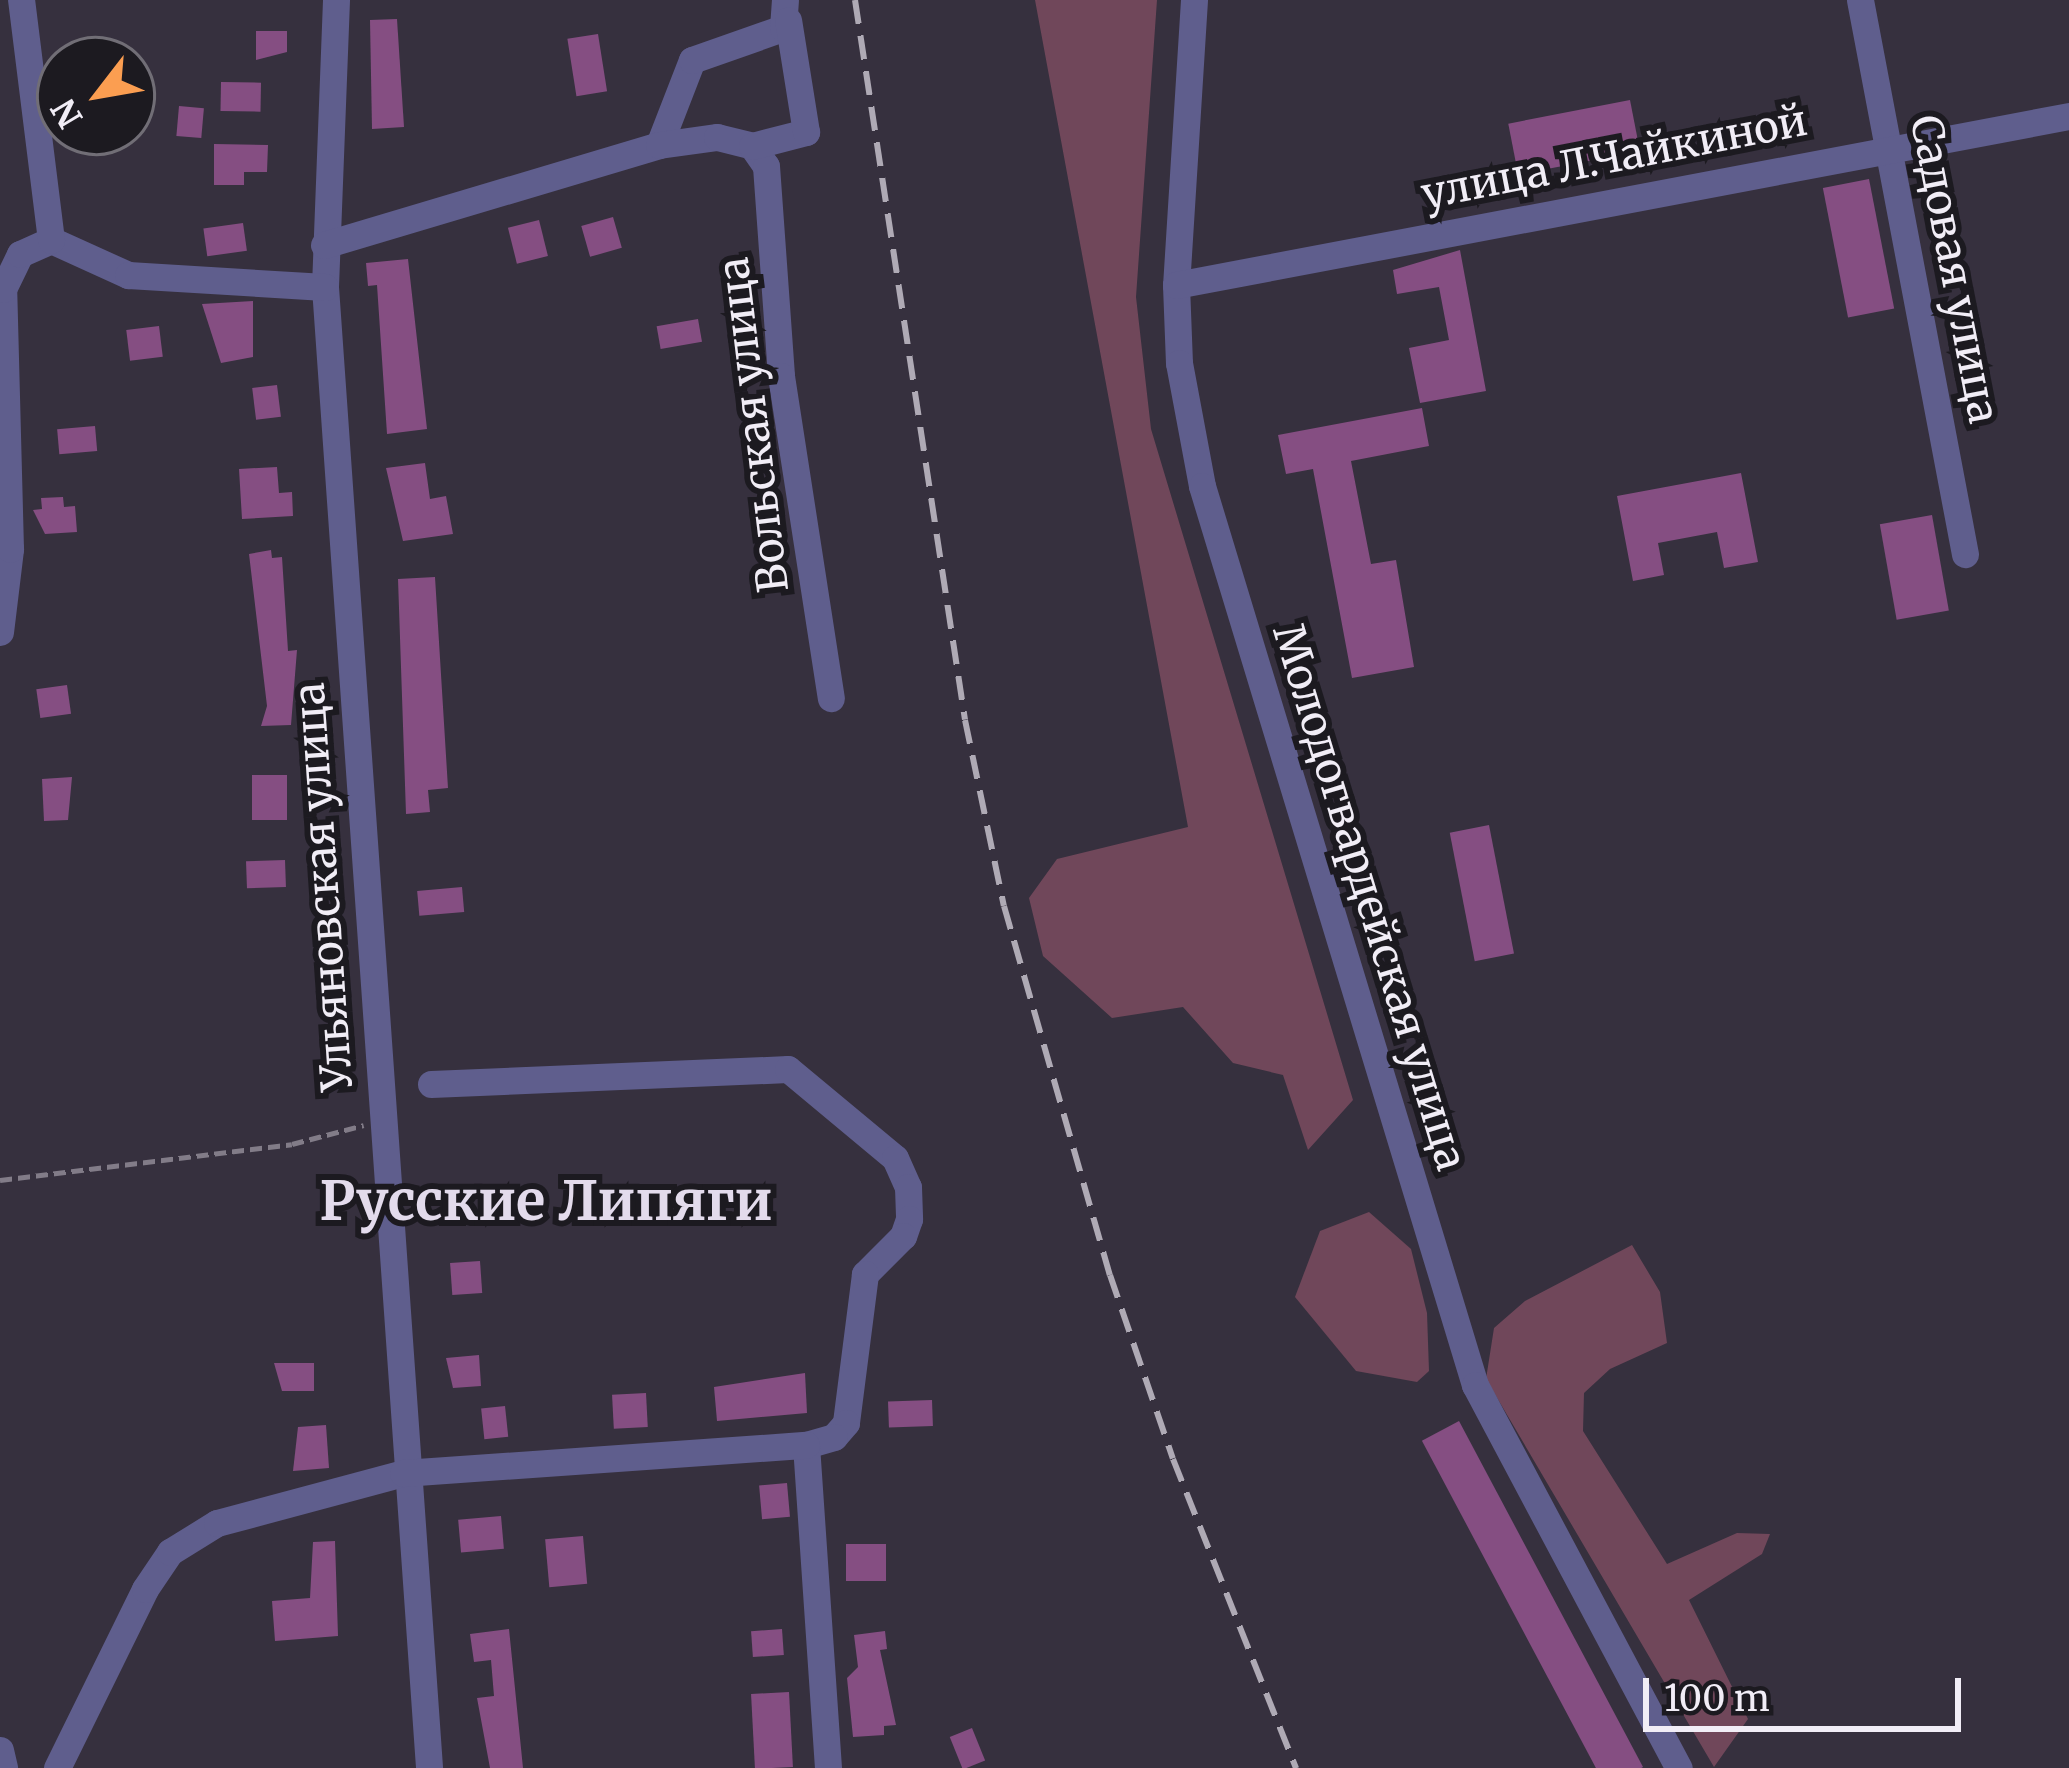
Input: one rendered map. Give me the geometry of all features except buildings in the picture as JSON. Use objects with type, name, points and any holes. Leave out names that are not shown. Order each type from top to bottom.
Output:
[{"type":"street","points":[[21,0],[51,240]]},
{"type":"street","name":"Ульяновская улица","points":[[336,0],[325,287],[403,1473],[429,1768]]},
{"type":"street","name":"Молодогвардейская улица","points":[[1193,0],[1176,286],[1179,364],[1202,486],[1475,1385],[1679,1768]]},
{"type":"street","name":"Садовая улица","points":[[1860,0],[1965,554]]},
{"type":"street","points":[[324,245],[659,146],[717,137],[752,146],[806,132],[810,119],[786,10]]},
{"type":"street","points":[[659,146],[692,60],[783,28],[786,10]]},
{"type":"street","name":"улица Л.Чайкиной","points":[[1176,286],[1891,146],[2069,116]]},
{"type":"street","name":"Вольская улица","points":[[752,146],[766,166],[781,376],[831,698]]},
{"type":"street","points":[[0,632],[10,548],[3,289],[20,254],[51,240],[128,275],[325,287]]},
{"type":"street","points":[[57,1768],[170,1552],[217,1523],[403,1473],[806,1445],[833,1437],[846,1423],[862,1286],[870,1264],[904,1236],[908,1187],[896,1158],[803,1074],[431,1084]]},
{"type":"street","points":[[806,1445],[828,1768]]},
{"type":"street","points":[[0,1750],[4,1768]]},
{"type":"path","points":[[0,1180],[292,1144],[381,1120]]},
{"type":"shaded area","points":[[1035,0],[1157,0],[1136,297],[1151,429],[1353,1100],[1308,1150],[1283,1075],[1233,1063],[1183,1007],[1112,1018],[1043,956],[1029,898],[1057,859],[1188,827]]},
{"type":"shaded area","points":[[1369,1212],[1411,1249],[1427,1313],[1429,1371],[1417,1382],[1356,1371],[1295,1297],[1320,1231]]},
{"type":"shaded area","points":[[1632,1245],[1660,1292],[1667,1343],[1610,1369],[1584,1393],[1583,1431],[1667,1564],[1737,1533],[1770,1534],[1762,1554],[1689,1600],[1748,1719],[1714,1767],[1486,1379],[1494,1328],[1525,1301]]},
{"type":"railway","points":[[855,0],[965,720],[1004,906],[1110,1275],[1173,1459],[1296,1768]]},
{"type":"district","name":"Русские Липяги","points":[[546,1201]]}]
